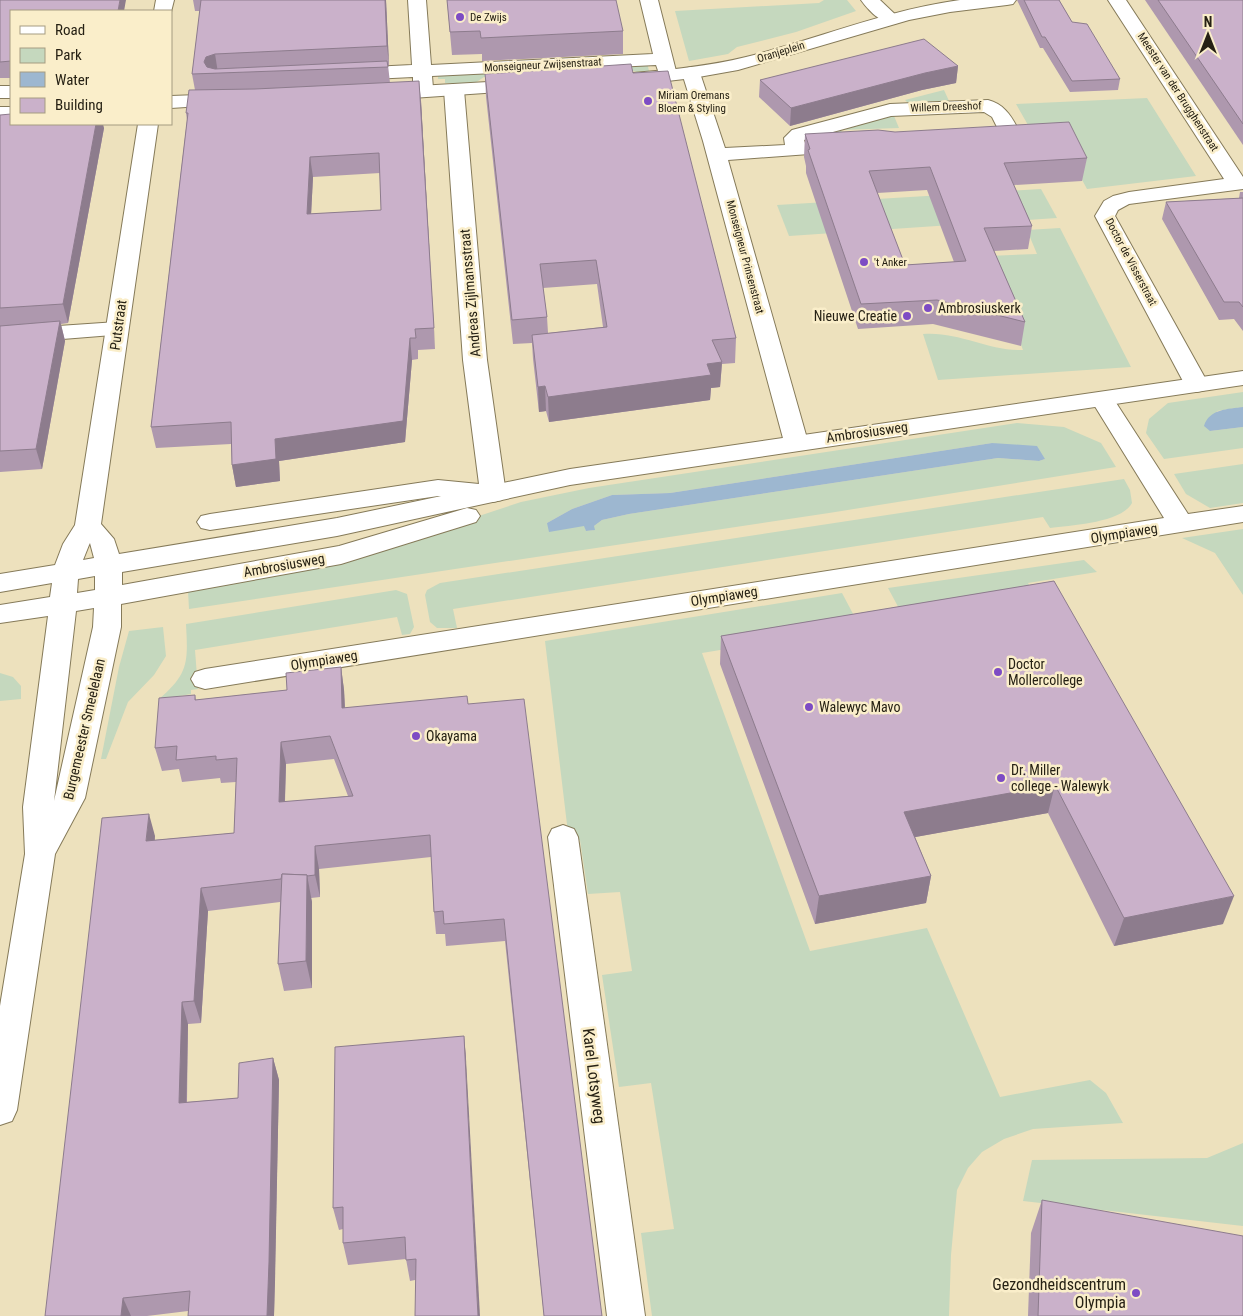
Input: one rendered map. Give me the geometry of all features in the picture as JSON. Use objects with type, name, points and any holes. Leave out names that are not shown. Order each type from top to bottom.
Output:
[{"type":"street","points":[[649,0],[666,67]]},
{"type":"street","points":[[870,0],[891,19]]},
{"type":"street","name":"Oranjeplein","points":[[666,67],[691,73],[751,61],[891,19],[932,10],[1007,0]]},
{"type":"street","name":"Meester van der Brugghenstraat","points":[[1117,0],[1240,183]]},
{"type":"street","points":[[417,3],[423,92]]},
{"type":"street","name":"Monseigneur Zwijsenstraat","points":[[336,75],[422,71],[666,67]]},
{"type":"street","name":"Monseigneur Zwijsenstraat","points":[[613,81],[666,67]]},
{"type":"street","name":"Monseigneur Prinsenstraat","points":[[691,73],[717,155],[796,442]]},
{"type":"street","name":"Monseigneur Zwijsenstraat","points":[[365,95],[544,85]]},
{"type":"street","name":"Andreas Zijlmansstraat","points":[[454,90],[475,360],[491,483]]},
{"type":"street","points":[[172,102],[240,100]]},
{"type":"street","name":"Willem Dreeshof","points":[[796,150],[794,138],[799,134],[890,110],[988,106],[1000,114],[1007,127],[1004,136],[960,140]]},
{"type":"street","name":"Putstraat","points":[[66,572],[76,544],[88,526],[148,125]]},
{"type":"street","points":[[717,155],[864,146]]},
{"type":"street","name":"Doctor de Visserstraat","points":[[1197,385],[1105,216],[1113,202],[1129,198],[1240,183]]},
{"type":"street","points":[[0,337],[117,329]]},
{"type":"street","name":"Ambrosiusweg","points":[[0,583],[110,564],[438,488],[570,477],[796,442],[1103,400],[1243,378]]},
{"type":"street","points":[[1103,400],[1181,524]]},
{"type":"street","name":"Ambrosiusweg","points":[[210,522],[267,527],[336,527],[491,483]]},
{"type":"street","name":"Ambrosiusweg","points":[[0,614],[108,597],[340,555],[468,515],[491,483]]},
{"type":"street","name":"Olympiaweg","points":[[205,679],[1243,514]]},
{"type":"street","points":[[88,526],[101,539],[110,564]]},
{"type":"street","name":"Burgemeester Smeelelaan","points":[[40,854],[70,798],[107,627],[110,564]]},
{"type":"street","name":"Burgemeester Smeelelaan","points":[[0,1110],[40,854],[38,807],[66,572]]},
{"type":"street","name":"Karel Lotsyweg","points":[[563,837],[626,1316]]},
{"type":"green space","points":[[824,0],[847,0],[856,11],[796,32],[737,47],[728,54],[689,61],[675,11],[819,3]]},
{"type":"green space","points":[[647,62],[649,71],[637,72],[624,68],[484,77],[475,83],[445,83],[445,79],[438,79],[438,73]]},
{"type":"green space","points":[[944,90],[949,101],[907,102],[905,100]]},
{"type":"green space","points":[[1147,98],[1196,176],[1087,189],[1052,124],[1028,125],[1016,104]]},
{"type":"green space","points":[[887,116],[894,116],[899,128],[841,130],[845,141],[806,143],[803,139]]},
{"type":"green space","points":[[1041,189],[1057,218],[789,236],[777,205]]},
{"type":"green space","points":[[1060,228],[1131,367],[938,380],[923,334],[948,335],[998,348],[1023,350],[988,256],[1037,254],[1027,230]]},
{"type":"green space","points":[[1243,392],[1243,407],[1217,411],[1210,431],[1243,427],[1243,448],[1164,459],[1146,433],[1149,419],[1168,403]]},
{"type":"green space","points":[[1017,423],[1064,427],[1101,443],[1116,467],[829,513],[189,609],[188,591],[455,524],[521,502],[589,488]],"holes":[[[992,443],[1045,459],[1039,461],[998,458],[629,514],[602,520],[594,526],[594,530],[586,531],[585,526],[547,523],[572,509],[612,495],[670,493]]]},
{"type":"green space","points":[[1243,464],[1243,503],[1210,508],[1186,494],[1174,474]]},
{"type":"green space","points":[[1124,479],[1130,490],[1132,503],[1118,515],[1095,522],[1050,528],[1043,517],[453,609],[457,628],[437,628],[430,622],[425,595],[427,590],[440,583]]},
{"type":"green space","points":[[1243,529],[1243,595],[1215,553],[1182,538]]},
{"type":"green space","points":[[1084,560],[1097,572],[1028,583],[1041,605],[909,627],[888,588]]},
{"type":"green space","points":[[396,590],[407,594],[414,627],[410,634],[402,635],[397,617],[195,650],[198,689],[191,690],[191,694],[158,700],[181,675],[187,648],[186,624]]},
{"type":"green space","points":[[842,593],[860,627],[702,653],[810,951],[927,928],[1000,1097],[1090,1080],[1106,1093],[1123,1123],[1033,1129],[1004,1139],[982,1152],[968,1168],[957,1190],[951,1255],[949,1316],[652,1316],[641,1233],[674,1229],[651,1083],[619,1087],[602,975],[632,971],[620,892],[588,894],[580,840],[569,841],[545,641]]},
{"type":"green space","points":[[163,627],[166,656],[154,675],[128,702],[106,759],[101,759],[119,667],[129,631]]},
{"type":"green space","points":[[0,673],[13,677],[21,686],[21,699],[0,701]]},
{"type":"green space","points":[[1243,1143],[1243,1226],[1023,1201],[1032,1160],[1207,1158]]},
{"type":"water","points":[[1243,407],[1243,427],[1210,431],[1204,426],[1206,420],[1215,413],[1225,409]]},
{"type":"water","points":[[992,443],[1037,446],[1045,459],[1039,461],[998,458],[629,514],[602,520],[594,526],[595,530],[586,531],[584,526],[549,532],[547,523],[572,509],[612,495],[670,493]]},
{"type":"building","points":[[0,0],[120,0],[118,10],[10,10],[10,61],[0,62]]},
{"type":"building","points":[[201,0],[385,0],[387,46],[215,54],[206,57],[204,62],[207,67],[215,69],[387,61],[388,67],[192,74]]},
{"type":"building","points":[[447,0],[616,0],[623,31],[481,38],[480,31],[450,32]]},
{"type":"building","points":[[1024,0],[1059,0],[1072,22],[1087,24],[1120,79],[1072,81],[1045,37],[1042,37]]},
{"type":"building","points":[[1158,0],[1243,0],[1243,124]]},
{"type":"building","points":[[924,39],[958,66],[791,108],[760,80]]},
{"type":"building","points":[[631,64],[633,73],[668,71],[736,338],[712,340],[722,362],[707,364],[711,375],[548,397],[545,386],[538,387],[532,335],[607,327],[596,260],[540,264],[547,317],[512,320],[485,74]]},
{"type":"building","points":[[419,81],[434,328],[415,329],[416,338],[410,338],[403,421],[275,439],[276,459],[232,465],[231,422],[151,427],[188,113],[186,113],[189,90],[255,89]],"holes":[[[379,153],[381,210],[307,214],[310,157]]]},
{"type":"building","points":[[10,114],[10,125],[96,125],[63,304],[0,308],[0,115]]},
{"type":"building","points":[[1069,122],[1087,158],[1004,163],[1032,226],[984,228],[1025,322],[937,300],[861,304],[808,150],[810,149],[805,134],[878,130],[895,132]],"holes":[[[930,167],[966,261],[905,265],[869,171]]]},
{"type":"building","points":[[1243,198],[1243,307],[1239,302],[1224,302],[1166,202]]},
{"type":"building","points":[[60,321],[36,449],[0,451],[0,326]]},
{"type":"building","points":[[1054,581],[1234,896],[1124,918],[1055,785],[904,812],[931,876],[819,896],[721,636]]},
{"type":"building","points":[[341,667],[342,708],[467,696],[468,704],[524,699],[602,1316],[544,1316],[504,919],[444,924],[443,911],[434,912],[430,835],[315,846],[315,875],[282,874],[281,879],[201,888],[194,1001],[182,1002],[179,1103],[238,1098],[239,1063],[273,1058],[267,1316],[188,1316],[190,1291],[123,1298],[121,1316],[45,1316],[102,818],[149,814],[146,841],[234,833],[237,758],[216,760],[216,756],[176,760],[177,746],[155,748],[159,698],[195,695],[195,700],[287,690],[286,673]],"holes":[[[330,736],[353,796],[279,802],[281,742]]]},
{"type":"building","points":[[282,874],[307,875],[306,961],[278,964]]},
{"type":"building","points":[[464,1036],[478,1316],[415,1316],[416,1259],[406,1260],[405,1237],[343,1243],[343,1207],[333,1208],[335,1047]]},
{"type":"building","name":"Gezondheidscentrum Olympia","points":[[1042,1200],[1243,1236],[1243,1316],[1038,1316]]},
{"type":"place","name":"De Zwijs","points":[[460,17]]},
{"type":"place","name":"Miriam Oremans Bloem & Styling","points":[[648,101]]},
{"type":"place","name":"'t Anker","points":[[864,262]]},
{"type":"place","name":"Ambrosiuskerk","points":[[928,308]]},
{"type":"place","name":"Nieuwe Creatie","points":[[907,316]]},
{"type":"place","name":"Doctor Mollercollege","points":[[998,672]]},
{"type":"place","name":"Walewyc Mavo","points":[[809,707]]},
{"type":"place","name":"Okayama","points":[[416,736]]},
{"type":"place","name":"Dr. Miller college - Walewyk","points":[[1001,778]]},
{"type":"place","name":"Gezondheidscentrum Olympia","points":[[1136,1293]]}]
